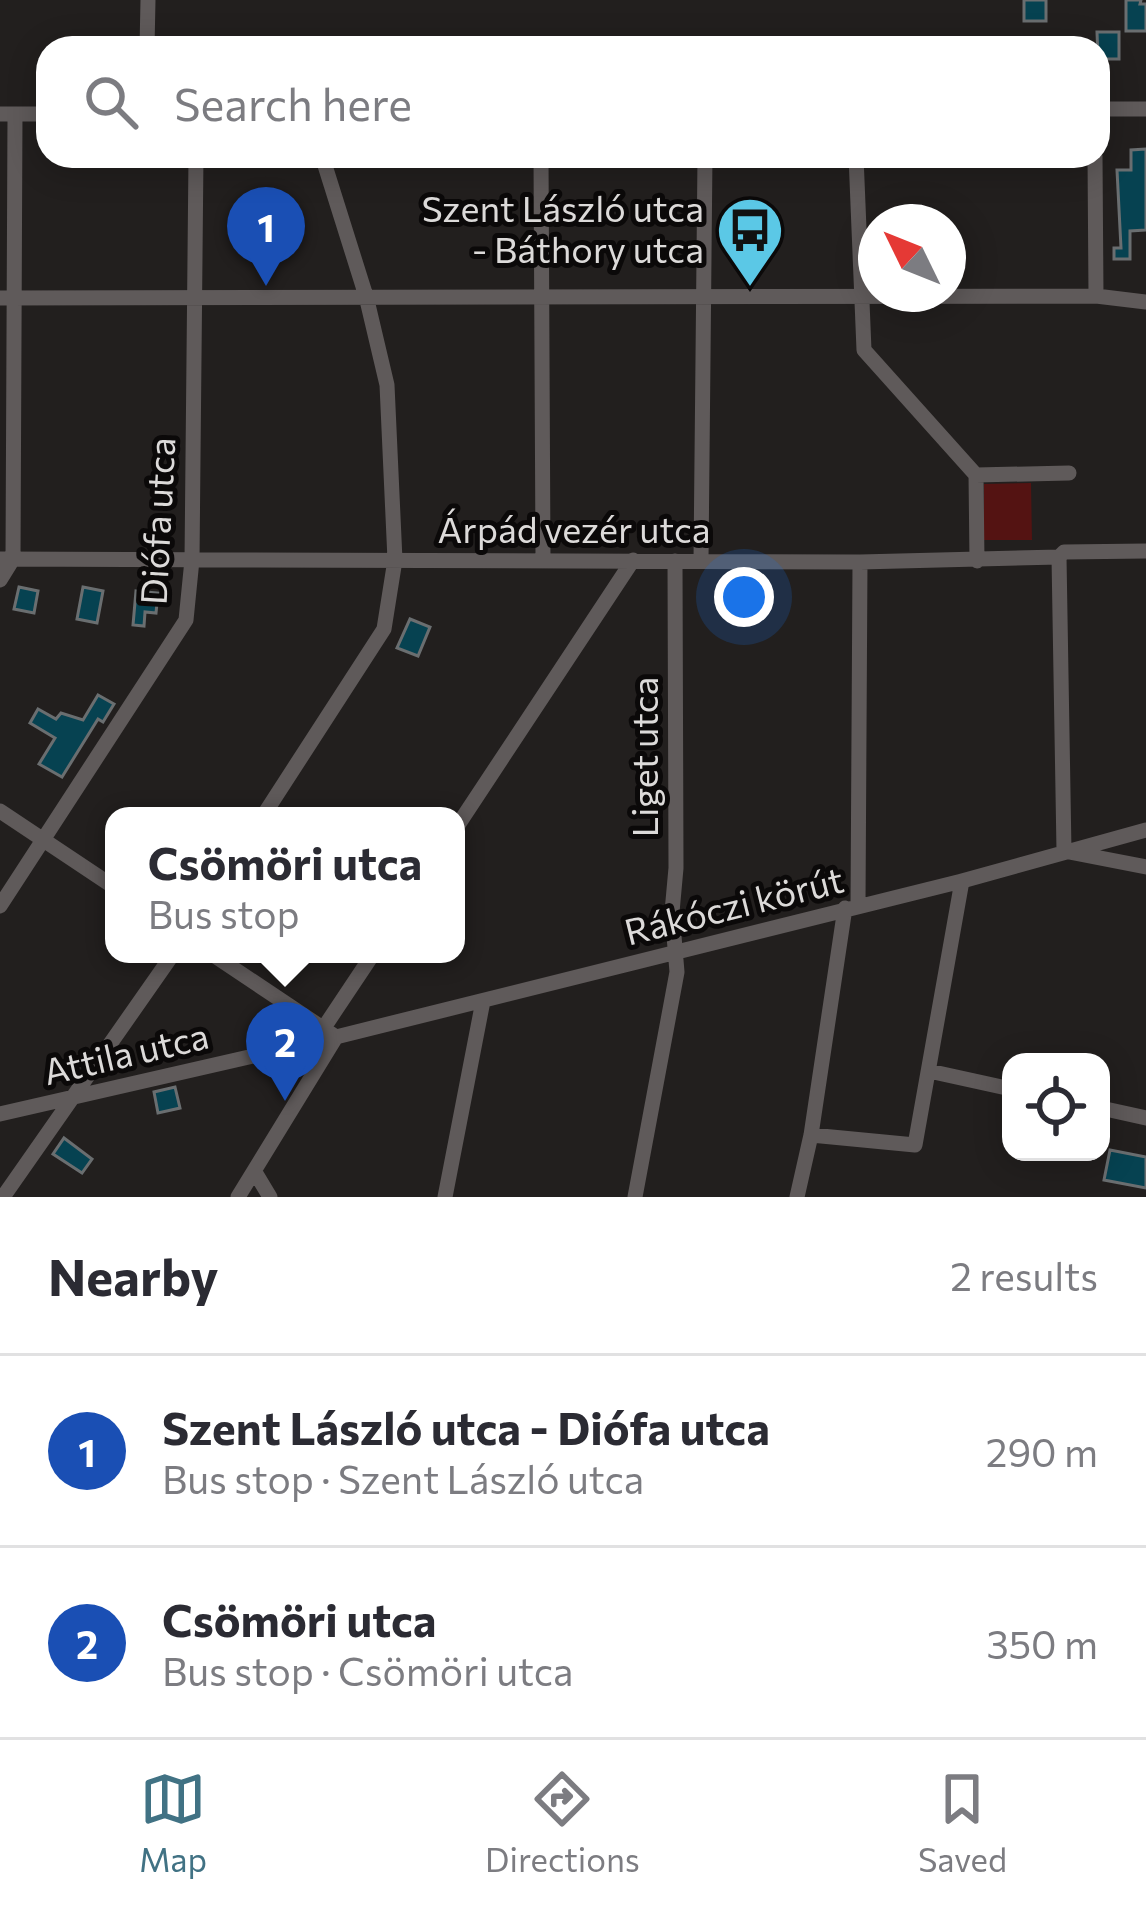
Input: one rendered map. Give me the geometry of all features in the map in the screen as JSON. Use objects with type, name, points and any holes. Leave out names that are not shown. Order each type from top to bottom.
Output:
[{"type":"street","points":[[147,36],[148,0]]},
{"type":"street","points":[[1110,109],[1146,110]]},
{"type":"street","points":[[0,580],[7,559],[7,114]]},
{"type":"street","name":"Diófa utca","points":[[0,906],[186,620],[192,560],[196,168]]},
{"type":"street","points":[[269,807],[384,629],[395,560],[387,385],[366,296],[326,168]]},
{"type":"street","points":[[541,168],[543,559]]},
{"type":"street","points":[[700,560],[705,168]]},
{"type":"street","points":[[856,168],[858,227]]},
{"type":"street","points":[[1095,168],[1096,296]]},
{"type":"street","points":[[966,297],[1096,296],[1146,302]]},
{"type":"street","points":[[7,298],[858,298]]},
{"type":"street","points":[[861,312],[864,350],[976,475],[977,561]]},
{"type":"street","points":[[976,475],[1070,473]]},
{"type":"street","name":"Árpád vezér utca","points":[[7,559],[860,562],[1146,551]]},
{"type":"street","points":[[1059,557],[1064,851],[1146,867]]},
{"type":"street","points":[[465,814],[633,560]]},
{"type":"street","name":"Liget utca","points":[[635,1197],[677,973],[672,912],[676,868],[675,561]]},
{"type":"street","points":[[797,1197],[851,907],[860,562]]},
{"type":"street","points":[[0,811],[105,881]]},
{"type":"street","name":"Rákóczi körút","points":[[329,1033],[483,1000],[1146,830]]},
{"type":"street","points":[[811,1135],[915,1145],[962,880]]},
{"type":"street","points":[[3,1197],[167,963]]},
{"type":"street","points":[[225,963],[329,1033]]},
{"type":"street","points":[[238,1197],[368,963]]},
{"type":"street","points":[[445,1197],[483,1000]]},
{"type":"street","name":"Attila utca","points":[[0,1114],[329,1033]]},
{"type":"street","points":[[929,1072],[1002,1087]]},
{"type":"street","points":[[1110,1110],[1146,1118]]},
{"type":"street","points":[[255,1172],[270,1197]]},
{"type":"shaded area","points":[[1031,483],[1032,540],[984,540],[984,484]]},
{"type":"building","points":[[1024,0],[1046,0],[1046,21],[1024,21]]},
{"type":"building","points":[[1126,0],[1146,4],[1146,31],[1126,31]]},
{"type":"building","points":[[1097,32],[1119,32],[1119,59],[1110,59],[1110,36],[1097,36]]},
{"type":"building","points":[[1146,149],[1146,230],[1130,231],[1130,259],[1114,259],[1114,248],[1121,248],[1117,170],[1131,170],[1131,150]]},
{"type":"building","points":[[19,587],[38,591],[34,613],[14,609]]},
{"type":"building","points":[[83,587],[103,591],[97,623],[77,619]]},
{"type":"building","points":[[136,591],[158,593],[156,613],[145,612],[144,626],[133,625]]},
{"type":"building","points":[[410,619],[430,627],[418,656],[397,648]]},
{"type":"building","points":[[98,695],[114,704],[103,722],[98,719],[62,777],[39,764],[55,738],[30,723],[38,709],[56,719],[61,713],[83,720]]},
{"type":"building","points":[[175,1087],[180,1108],[158,1113],[154,1092]]},
{"type":"building","points":[[64,1138],[92,1159],[82,1173],[53,1154]]},
{"type":"building","points":[[1110,1150],[1146,1157],[1146,1188],[1104,1180]]},
{"type":"place","name":"Szent László utca - Diófa utca","points":[[266,286]]},
{"type":"place","name":"Szent László utca - Báthory utca","points":[[750,289]]},
{"type":"place","name":"Csömöri utca","points":[[285,1101]]}]
